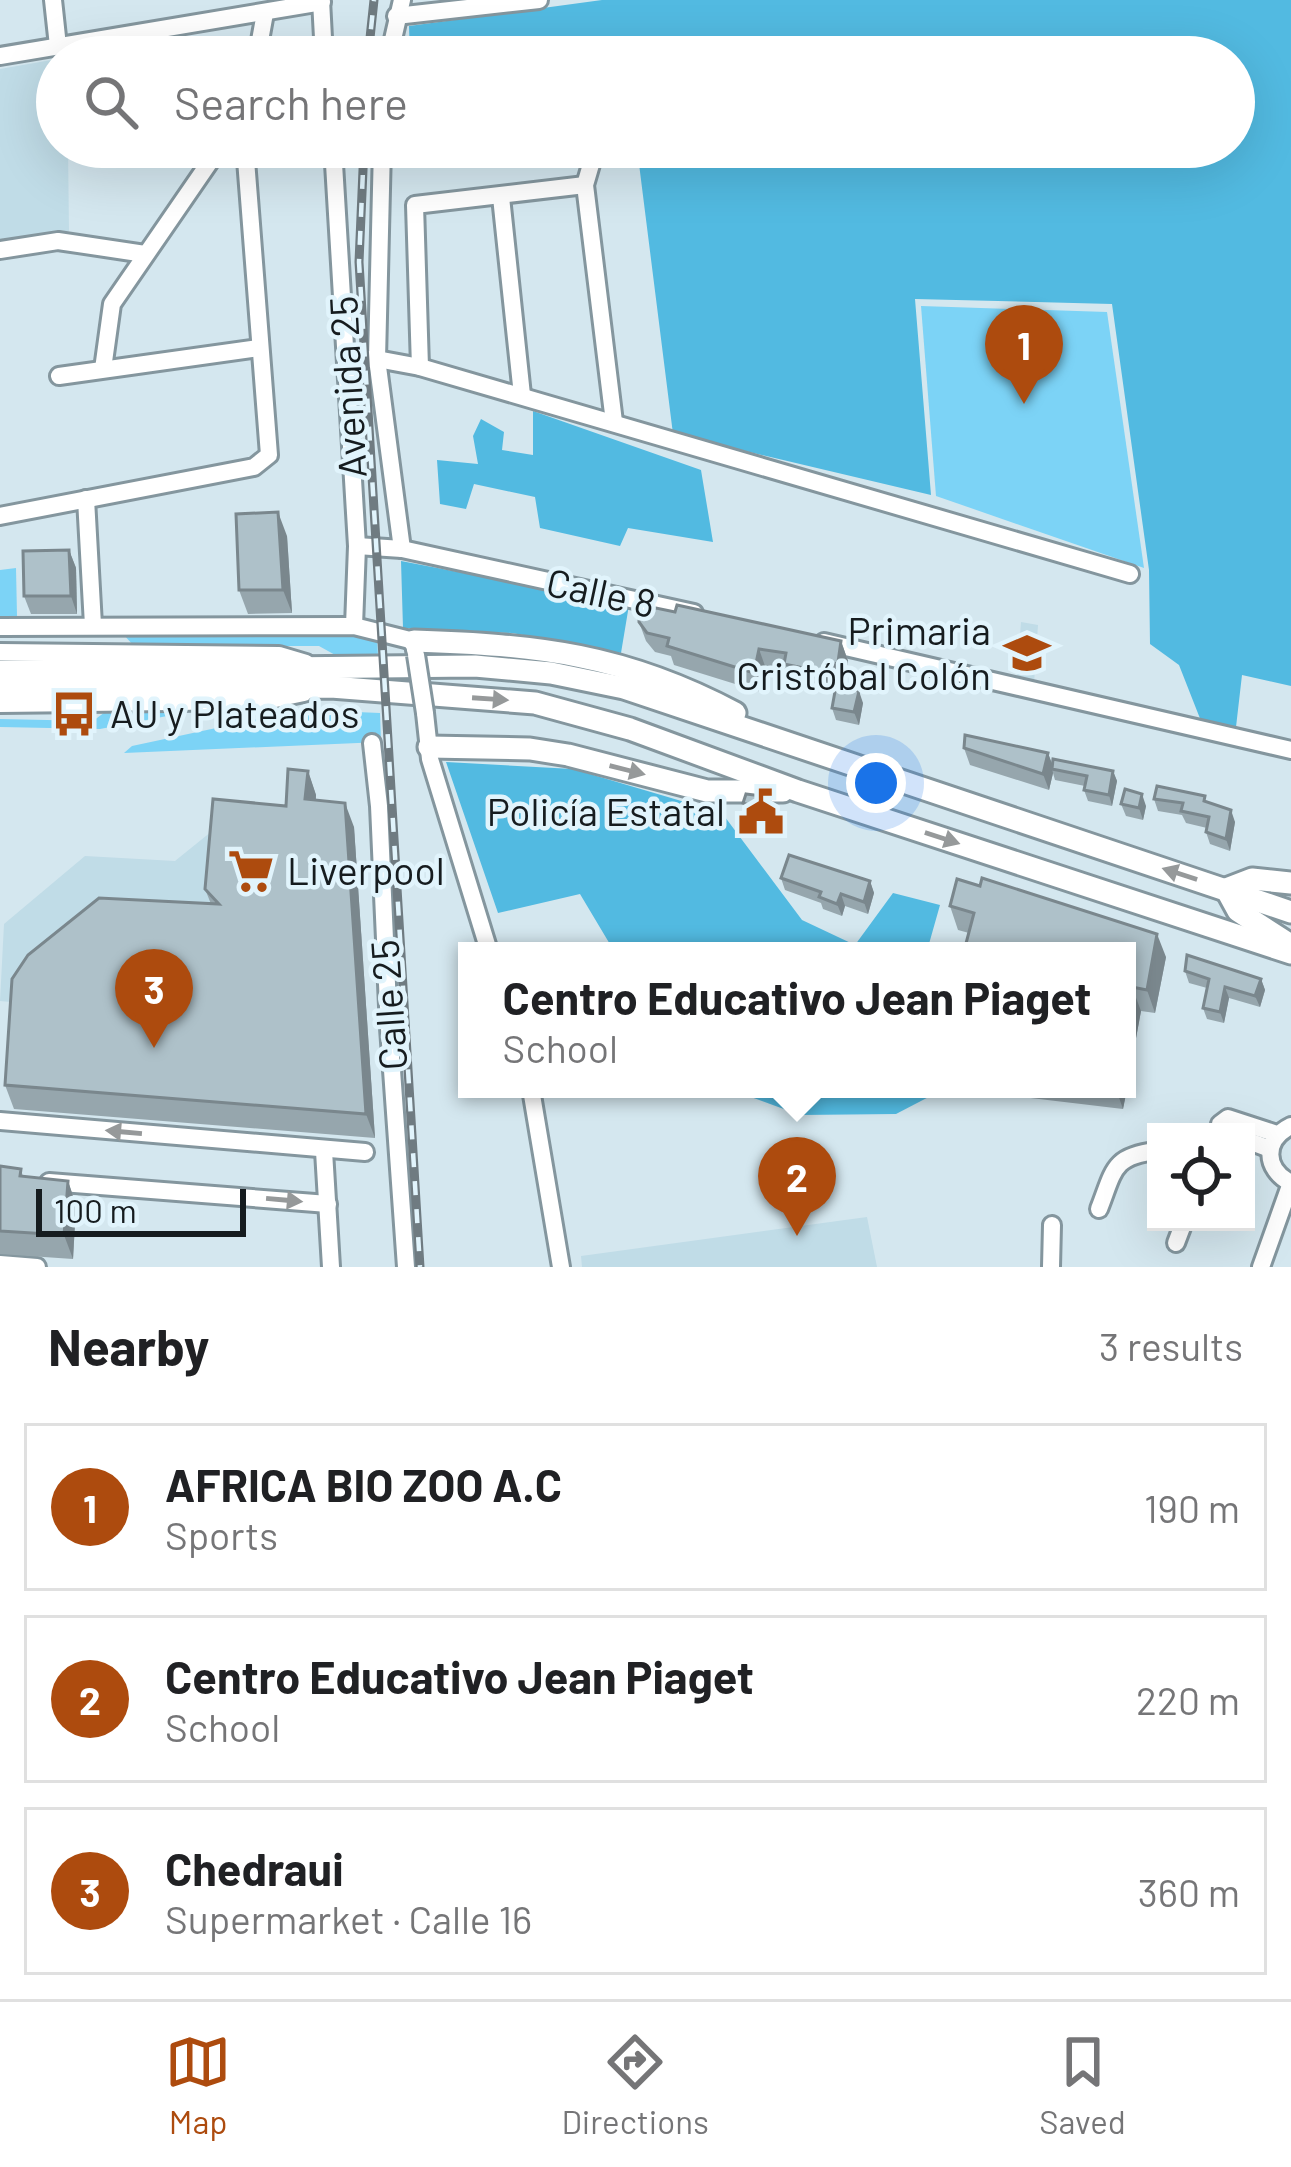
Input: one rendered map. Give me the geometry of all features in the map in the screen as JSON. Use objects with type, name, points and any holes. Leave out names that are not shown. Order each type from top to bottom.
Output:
[{"type":"main road","points":[[415,648],[512,644],[617,662],[706,698],[783,738]]},
{"type":"main road","points":[[0,688],[331,678],[475,667],[551,673],[624,688],[783,738],[1291,912]]},
{"type":"main road","points":[[0,671],[331,678],[535,703],[630,729],[798,791],[1291,949]]},
{"type":"main road","points":[[429,747],[530,749],[568,755],[707,791],[798,791]]},
{"type":"main road","points":[[1226,889],[1252,879],[1291,883]]},
{"type":"main road","points":[[1226,889],[1238,910],[1291,949]]},
{"type":"street","points":[[53,0],[57,36]]},
{"type":"street","points":[[399,8],[539,0]]},
{"type":"street","points":[[121,36],[322,1],[323,36]]},
{"type":"street","points":[[261,36],[265,13]]},
{"type":"street","points":[[0,56],[36,50]]},
{"type":"street","points":[[103,369],[112,304],[205,168]]},
{"type":"street","points":[[0,516],[264,462],[268,455],[246,168]]},
{"type":"street","name":"Avenida 25","points":[[334,168],[357,546],[354,626]]},
{"type":"street","points":[[382,168],[377,359],[402,549]]},
{"type":"street","points":[[590,168],[585,185],[614,422]]},
{"type":"street","points":[[420,367],[415,205],[585,185]]},
{"type":"street","points":[[501,197],[522,394]]},
{"type":"street","points":[[0,250],[58,241],[145,254]]},
{"type":"street","points":[[59,376],[259,348]]},
{"type":"street","points":[[347,359],[420,367],[522,394],[761,469],[1130,574]]},
{"type":"street","points":[[86,499],[93,625],[126,653]]},
{"type":"street","name":"Calle 8","points":[[357,546],[402,549],[722,619]]},
{"type":"street","points":[[29,652],[46,626]]},
{"type":"street","points":[[0,627],[354,626],[380,630],[415,648],[429,747],[486,942]]},
{"type":"street","points":[[814,639],[1291,751]]},
{"type":"street","points":[[0,652],[279,655],[331,678]]},
{"type":"street","points":[[0,704],[266,701],[331,678]]},
{"type":"street","name":"Calle 25","points":[[372,743],[406,1267]]},
{"type":"street","points":[[533,1098],[561,1267]]},
{"type":"street","points":[[0,1121],[365,1152]]},
{"type":"street","points":[[1262,1267],[1291,1183],[1275,1172],[1279,1136]]},
{"type":"street","points":[[324,1151],[331,1267]]},
{"type":"street","points":[[1099,1209],[1118,1163],[1129,1154],[1147,1152]]},
{"type":"street","points":[[23,1180],[328,1204]]},
{"type":"street","points":[[1051,1267],[1052,1225]]},
{"type":"street","points":[[1176,1243],[1181,1231]]},
{"type":"street","points":[[0,1264],[38,1267]]},
{"type":"shaded area","points":[[602,0],[1291,0],[1291,686],[1242,675],[1236,727],[1201,721],[1179,665],[1150,644],[1149,570],[1112,304],[915,299],[931,495],[673,434],[640,168],[1255,168],[1255,36],[409,36],[409,26]]},
{"type":"shaded area","points":[[36,63],[36,168],[68,168],[69,231],[0,242],[0,69]]},
{"type":"shaded area","points":[[921,306],[1107,312],[1144,568],[936,496]]},
{"type":"shaded area","points":[[533,411],[701,470],[713,542],[628,528],[620,546],[540,528],[535,497],[474,484],[466,509],[440,504],[437,460],[478,464],[473,436],[481,419],[504,432],[502,450],[533,455]]},
{"type":"shaded area","points":[[401,561],[629,605],[621,653],[512,633],[403,628]]},
{"type":"shaded area","points":[[16,568],[17,616],[0,617],[0,570]]},
{"type":"shaded area","name":"Primaria Cristóbal Colón","points":[[1021,622],[1038,625],[1034,683],[1017,680]]},
{"type":"shaded area","points":[[123,634],[377,637],[378,656],[337,656],[319,646],[134,646]]},
{"type":"shaded area","points":[[309,710],[380,713],[381,742],[124,753],[132,746],[258,719],[284,719]]},
{"type":"shaded area","points":[[193,711],[100,729],[0,727],[0,719],[93,721],[105,712]]},
{"type":"shaded area","points":[[446,762],[573,769],[722,813],[802,920],[849,942],[609,942],[580,894],[498,913]]},
{"type":"shaded area","points":[[222,823],[214,912],[21,1003],[0,1001],[4,924],[85,856],[175,861]]},
{"type":"shaded area","points":[[893,893],[940,905],[930,942],[857,942]]},
{"type":"shaded area","points":[[754,1098],[927,1098],[896,1114],[800,1115]]},
{"type":"shaded area","points":[[867,1217],[877,1267],[582,1267],[581,1256]]},
{"type":"building","points":[[278,512],[283,590],[239,590],[236,514]]},
{"type":"building","points":[[69,550],[71,596],[24,596],[23,551]]},
{"type":"building","points":[[677,605],[841,641],[838,662],[823,672],[784,664],[786,653],[759,649],[754,673],[667,646],[669,638],[647,633],[639,614],[656,608],[675,612]]},
{"type":"building","points":[[836,686],[859,691],[854,712],[832,708]]},
{"type":"building","points":[[965,735],[1048,753],[1043,774],[964,748]]},
{"type":"building","points":[[1053,759],[1113,771],[1109,795],[1084,790],[1087,776],[1052,769]]},
{"type":"building","points":[[288,769],[308,771],[305,799],[345,803],[366,1114],[5,1085],[12,979],[28,955],[99,898],[219,904],[205,889],[213,799],[286,806]]},
{"type":"building","points":[[1157,786],[1205,796],[1204,801],[1231,810],[1226,839],[1206,832],[1209,817],[1181,811],[1183,803],[1154,799]]},
{"type":"building","points":[[1125,789],[1142,794],[1139,808],[1121,804]]},
{"type":"building","points":[[746,794],[770,797],[765,811],[743,803]]},
{"type":"building","points":[[789,855],[870,881],[864,902],[841,894],[837,904],[819,897],[821,892],[781,878]]},
{"type":"building","points":[[982,878],[1157,934],[1147,990],[1136,988],[1136,942],[966,942],[974,913],[950,906],[957,879],[980,886]]},
{"type":"building","points":[[1187,955],[1261,979],[1255,996],[1225,987],[1220,1012],[1203,1008],[1209,979],[1185,971]]},
{"type":"building","points":[[0,1166],[21,1169],[20,1176],[68,1181],[64,1235],[0,1231]]},
{"type":"railway","points":[[370,36],[374,0]]},
{"type":"railway","points":[[363,168],[359,262],[420,1267]]},
{"type":"place","name":"AFRICA BIO ZOO A.C","points":[[1024,404]]},
{"type":"place","name":"Primaria Cristóbal Colón","points":[[1027,653]]},
{"type":"place","name":"AU y Plateados","points":[[74,714]]},
{"type":"place","name":"Policía Estatal","points":[[761,812]]},
{"type":"place","name":"Liverpool","points":[[251,871]]},
{"type":"place","name":"Chedraui","points":[[154,1048]]},
{"type":"place","name":"Centro Educativo Jean Piaget","points":[[797,1236]]}]
